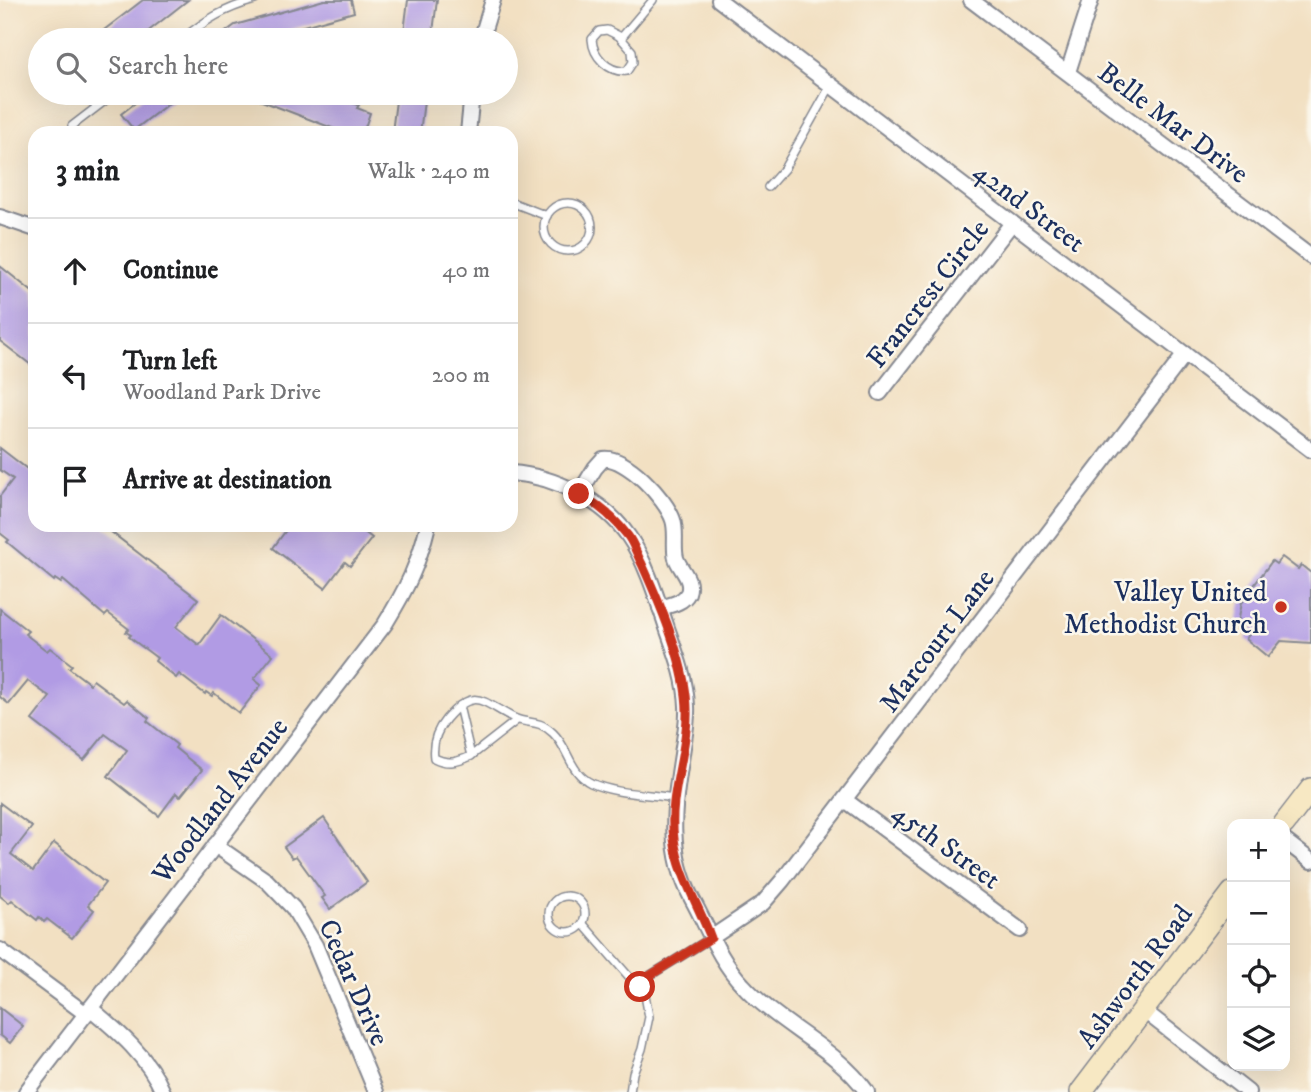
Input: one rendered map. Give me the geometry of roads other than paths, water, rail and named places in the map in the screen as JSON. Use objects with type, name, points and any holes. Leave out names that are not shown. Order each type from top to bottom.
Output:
[{"type":"main road","points":[[1288,819],[1311,789]]},
{"type":"main road","name":"Ashworth Road","points":[[1081,1092],[1227,900]]},
{"type":"street","points":[[485,28],[493,0]]},
{"type":"street","name":"42nd Street","points":[[719,0],[1311,450]]},
{"type":"street","points":[[971,0],[1068,72]]},
{"type":"street","name":"Belle Mar Drive","points":[[1091,0],[1068,72],[1311,257]]},
{"type":"street","points":[[469,126],[471,105]]},
{"type":"street","points":[[6,218],[28,226]]},
{"type":"street","name":"Francrest Circle","points":[[880,393],[1012,223]]},
{"type":"street","name":"Marcourt Lane","points":[[711,938],[764,903],[1185,354]]},
{"type":"street","points":[[579,494],[595,468],[603,459],[611,458],[634,471],[669,510],[674,524],[673,539],[677,559],[689,582],[688,592],[682,601],[660,608]]},
{"type":"street","points":[[518,474],[559,484],[579,494],[604,511],[629,537],[660,608],[683,675],[687,720],[675,798],[673,836],[679,868],[711,938],[744,987],[828,1053],[858,1079],[867,1092]]},
{"type":"street","name":"Woodland Avenue","points":[[26,1092],[385,624],[410,583],[426,532]]},
{"type":"street","name":"45th Street","points":[[845,800],[1020,930]]},
{"type":"street","name":"Cedar Drive","points":[[215,845],[267,881],[293,908],[316,945],[376,1092]]},
{"type":"street","points":[[1290,845],[1311,861]]},
{"type":"street","points":[[0,950],[119,1032],[143,1058],[163,1092]]},
{"type":"street","points":[[1143,1010],[1248,1092]]},
{"type":"lane","points":[[196,28],[208,18],[230,7],[255,0]]},
{"type":"lane","points":[[621,38],[653,0]]},
{"type":"lane","points":[[607,30],[621,38],[632,51],[632,62],[627,71],[617,72],[610,69],[593,49],[592,39],[599,31],[607,30]]},
{"type":"lane","points":[[768,187],[784,169],[831,85]]},
{"type":"lane","points":[[72,126],[99,105]]},
{"type":"lane","points":[[575,204],[588,213],[592,229],[590,237],[580,248],[567,251],[560,249],[546,236],[547,216],[559,205],[575,204]]},
{"type":"lane","points":[[518,205],[547,216]]},
{"type":"lane","points":[[517,720],[471,756],[452,763],[435,758],[432,746],[437,733],[459,706],[473,699],[485,701],[517,720],[530,720],[544,726],[555,735],[576,771],[589,782],[604,788],[675,798]]},
{"type":"lane","points":[[459,706],[471,756]]},
{"type":"lane","points":[[567,896],[581,901],[586,916],[583,924],[570,933],[556,929],[552,926],[549,914],[553,902],[559,897],[567,896]]},
{"type":"lane","points":[[583,924],[645,995],[649,1017],[630,1092]]},
{"type":"lane","points":[[636,984],[711,938]]},
{"type":"place","name":"Valley United Methodist Church","points":[[1281,607]]}]
